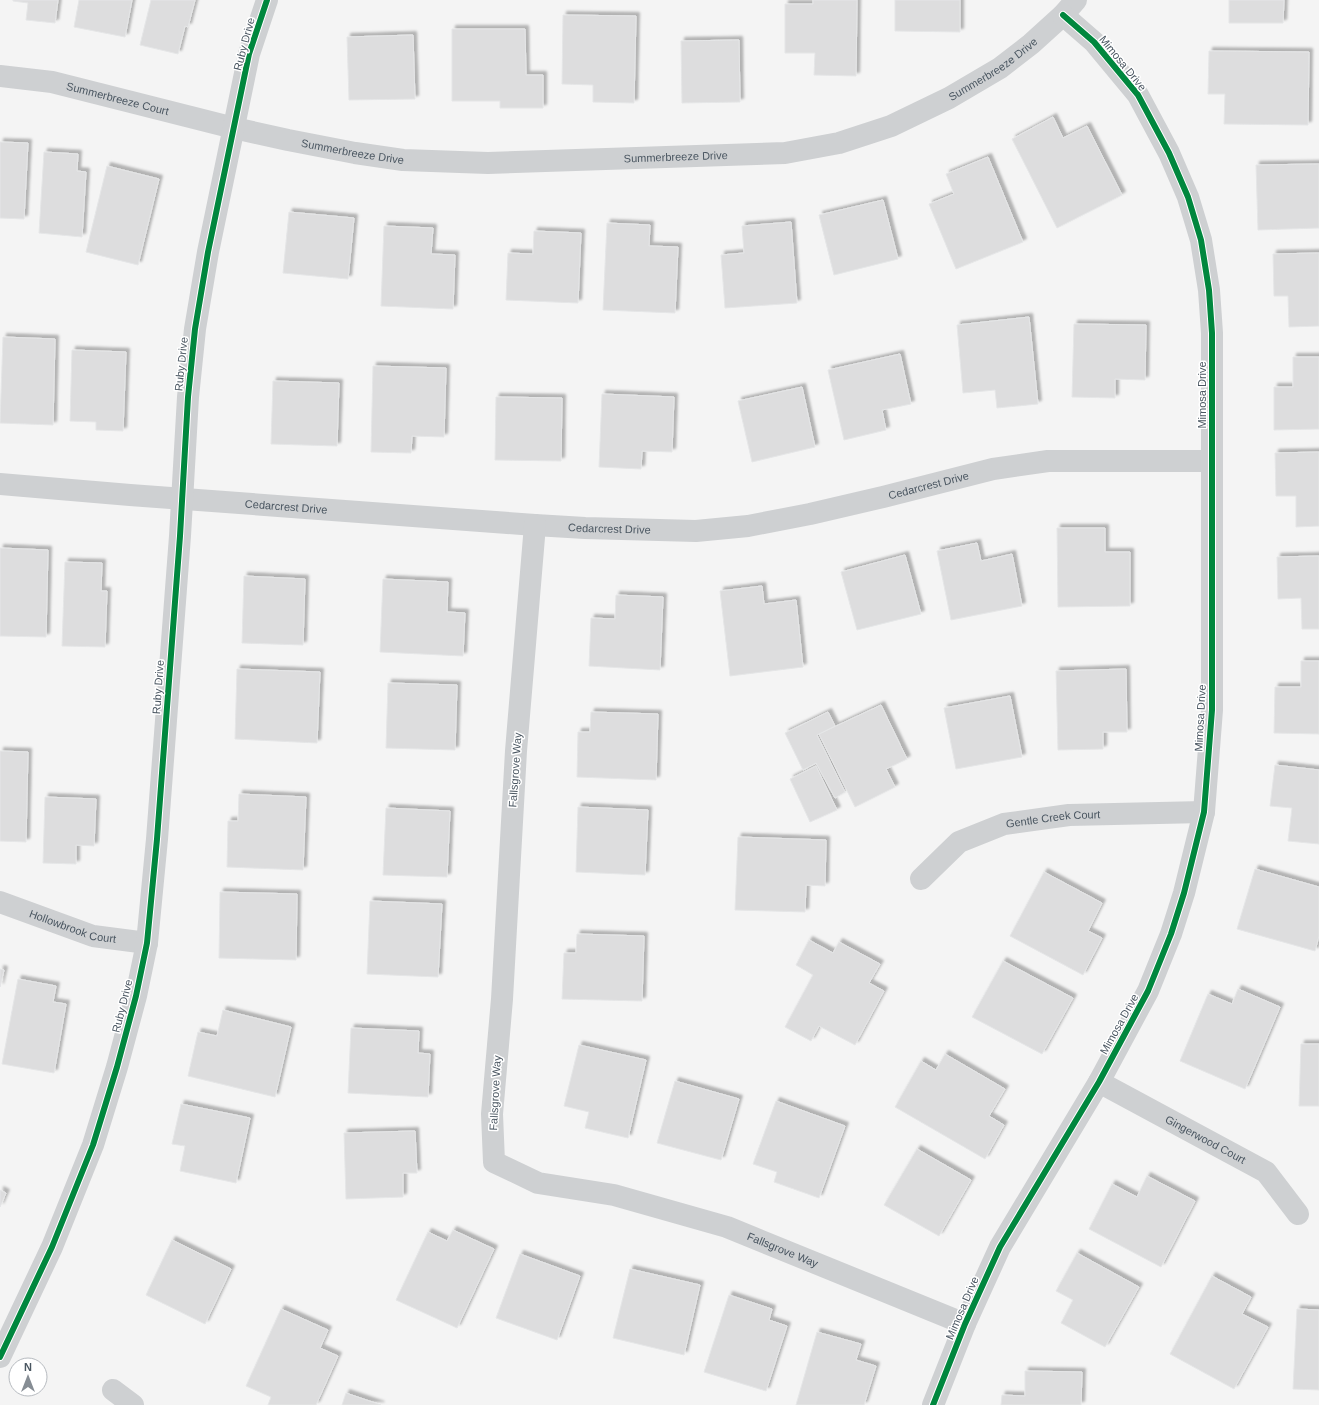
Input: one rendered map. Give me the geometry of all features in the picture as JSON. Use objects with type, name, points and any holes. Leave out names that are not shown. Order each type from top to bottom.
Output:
[{"type":"street","name":"Ruby Drive","points":[[2,1348],[52,1246],[93,1145],[136,996],[147,943],[158,839],[188,398],[195,329],[208,252],[249,54],[267,0]]},
{"type":"street","name":"Summerbreeze Drive","points":[[234,128],[355,153],[403,160],[488,163],[785,153],[840,143],[891,126],[949,98],[1000,68],[1031,44],[1069,7]]},
{"type":"street","name":"Mimosa Drive","points":[[933,1405],[1000,1246],[1099,1082],[1148,991],[1171,934],[1184,893],[1204,812],[1212,710],[1212,333],[1209,290],[1201,240],[1188,197],[1169,153],[1138,95],[1094,42],[1069,7]]},
{"type":"street","name":"Summerbreeze Court","points":[[0,76],[52,82],[234,128]]},
{"type":"street","name":"Cedarcrest Drive","points":[[0,484],[535,525],[696,531],[748,526],[832,509],[993,469],[1048,461],[1212,460]]},
{"type":"street","name":"Fallsgrove Way","points":[[535,525],[516,751],[502,999],[492,1114],[494,1162],[538,1183],[614,1194],[727,1227],[966,1324]]},
{"type":"street","name":"Gentle Creek Court","points":[[921,879],[959,842],[1004,824],[1069,815],[1204,812]]},
{"type":"street","name":"Hollowbrook Court","points":[[0,902],[95,936],[147,943]]},
{"type":"street","name":"Gingerwood Court","points":[[1099,1082],[1266,1172],[1298,1214]]},
{"type":"street","points":[[113,1390],[133,1405]]},
{"type":"building","points":[[13,0],[58,0],[55,23],[26,20],[28,3]]},
{"type":"building","points":[[79,0],[132,0],[125,37],[74,27]]},
{"type":"building","points":[[151,0],[195,0],[188,27],[185,26],[178,54],[140,45]]},
{"type":"building","points":[[813,0],[857,0],[856,76],[814,75],[815,53],[785,53],[785,4],[813,4]]},
{"type":"building","points":[[895,0],[960,0],[960,32],[895,31]]},
{"type":"building","points":[[1229,0],[1284,0],[1283,23],[1229,23]]},
{"type":"building","points":[[563,15],[636,16],[634,103],[593,102],[593,85],[562,84]]},
{"type":"building","points":[[452,29],[525,29],[526,75],[543,75],[543,108],[500,108],[500,101],[452,101]]},
{"type":"building","points":[[413,35],[415,99],[349,100],[347,37]]},
{"type":"building","points":[[739,40],[740,102],[682,103],[681,41]]},
{"type":"building","points":[[1209,51],[1309,52],[1308,125],[1224,124],[1225,94],[1208,94]]},
{"type":"building","points":[[1053,117],[1063,138],[1087,126],[1122,195],[1057,228],[1012,139]]},
{"type":"building","points":[[0,142],[28,143],[24,219],[0,218]]},
{"type":"building","points":[[44,152],[78,154],[77,171],[86,172],[82,237],[39,233]]},
{"type":"building","points":[[988,157],[1023,242],[956,269],[929,204],[954,194],[946,174]]},
{"type":"building","points":[[1319,164],[1319,228],[1258,230],[1256,165]]},
{"type":"building","points":[[107,166],[159,179],[138,265],[86,252]]},
{"type":"building","points":[[883,200],[898,259],[834,275],[819,215]]},
{"type":"building","points":[[289,212],[354,218],[348,279],[283,273]]},
{"type":"building","points":[[791,222],[797,303],[725,308],[721,255],[744,253],[742,226]]},
{"type":"building","points":[[607,223],[650,225],[649,246],[678,247],[675,313],[603,310]]},
{"type":"building","points":[[384,226],[433,228],[431,254],[455,255],[453,309],[381,306]]},
{"type":"building","points":[[534,231],[581,233],[578,303],[506,300],[508,253],[533,254]]},
{"type":"building","points":[[1319,253],[1319,326],[1289,327],[1288,296],[1274,296],[1273,254]]},
{"type":"building","points":[[1029,317],[1038,404],[997,408],[995,390],[963,393],[957,325]]},
{"type":"building","points":[[1074,324],[1146,325],[1145,380],[1115,379],[1115,398],[1072,397]]},
{"type":"building","points":[[3,337],[55,339],[53,425],[0,423]]},
{"type":"building","points":[[72,350],[126,352],[123,431],[96,430],[96,422],[70,421]]},
{"type":"building","points":[[900,354],[911,404],[882,410],[886,430],[844,440],[828,370]]},
{"type":"building","points":[[1293,357],[1319,357],[1319,429],[1274,430],[1274,387],[1293,387]]},
{"type":"building","points":[[373,366],[446,368],[444,437],[412,436],[411,453],[371,452]]},
{"type":"building","points":[[273,381],[339,383],[337,446],[271,444]]},
{"type":"building","points":[[802,387],[815,447],[752,462],[738,401]]},
{"type":"building","points":[[602,394],[674,397],[672,452],[642,451],[641,469],[599,467]]},
{"type":"building","points":[[496,397],[562,398],[561,461],[495,460]]},
{"type":"building","points":[[1319,452],[1319,526],[1296,527],[1296,496],[1276,496],[1275,453]]},
{"type":"building","points":[[1057,528],[1105,528],[1105,552],[1130,552],[1130,606],[1058,607]]},
{"type":"building","points":[[977,543],[981,561],[1012,554],[1022,606],[951,620],[937,551]]},
{"type":"building","points":[[0,548],[48,550],[46,637],[0,636]]},
{"type":"building","points":[[905,555],[921,614],[857,630],[841,572]]},
{"type":"building","points":[[1319,556],[1319,629],[1302,629],[1301,598],[1278,599],[1277,557]]},
{"type":"building","points":[[65,562],[102,563],[101,591],[107,591],[105,647],[62,646]]},
{"type":"building","points":[[244,576],[305,579],[303,645],[242,643]]},
{"type":"building","points":[[383,579],[448,582],[447,612],[465,613],[463,656],[380,652]]},
{"type":"building","points":[[762,586],[764,604],[796,600],[803,667],[730,676],[720,591]]},
{"type":"building","points":[[616,595],[663,597],[660,670],[589,666],[591,618],[615,619]]},
{"type":"building","points":[[1301,661],[1319,661],[1319,734],[1274,733],[1275,687],[1301,687]]},
{"type":"building","points":[[237,669],[320,672],[317,743],[235,739]]},
{"type":"building","points":[[1126,669],[1127,732],[1103,732],[1103,749],[1058,750],[1056,671]]},
{"type":"building","points":[[388,683],[457,685],[455,750],[386,748]]},
{"type":"building","points":[[1010,696],[1022,757],[956,769],[944,708]]},
{"type":"building","points":[[881,705],[907,759],[886,769],[895,787],[855,807],[819,734]]},
{"type":"building","points":[[591,712],[658,714],[656,780],[577,777],[578,732],[590,732]]},
{"type":"building","points":[[828,712],[835,726],[817,735],[845,792],[835,798],[816,763],[803,770],[785,733]]},
{"type":"building","points":[[0,751],[28,752],[26,842],[0,841]]},
{"type":"building","points":[[1275,765],[1319,770],[1319,844],[1288,841],[1292,808],[1270,806]]},
{"type":"building","points":[[816,766],[837,810],[810,822],[790,779]]},
{"type":"building","points":[[239,794],[306,797],[303,870],[227,867],[228,821],[238,821]]},
{"type":"building","points":[[45,797],[96,799],[94,846],[76,845],[76,864],[43,863]]},
{"type":"building","points":[[578,807],[648,810],[645,875],[576,872]]},
{"type":"building","points":[[386,808],[450,811],[447,877],[383,875]]},
{"type":"building","points":[[738,837],[826,840],[825,886],[806,885],[805,912],[735,910]]},
{"type":"building","points":[[1255,869],[1319,887],[1319,936],[1315,951],[1237,929]]},
{"type":"building","points":[[1044,872],[1102,903],[1088,931],[1102,938],[1083,975],[1010,936]]},
{"type":"building","points":[[220,892],[297,894],[296,960],[219,958]]},
{"type":"building","points":[[370,901],[442,904],[438,977],[367,974]]},
{"type":"building","points":[[577,934],[644,936],[642,1001],[562,999],[564,953],[576,953]]},
{"type":"building","points":[[809,940],[833,953],[839,942],[880,964],[869,983],[884,991],[855,1045],[819,1026],[811,1041],[785,1027],[813,975],[796,965]]},
{"type":"building","points":[[1003,961],[1073,998],[1042,1054],[972,1017]]},
{"type":"building","points":[[0,969],[4,970],[0,987]]},
{"type":"building","points":[[18,979],[56,986],[53,1002],[66,1004],[54,1073],[2,1064]]},
{"type":"building","points":[[1238,989],[1280,1007],[1245,1089],[1180,1061],[1208,994],[1232,1004]]},
{"type":"building","points":[[223,1010],[291,1027],[275,1097],[188,1076],[198,1032],[217,1036]]},
{"type":"building","points":[[351,1028],[419,1031],[418,1053],[430,1054],[428,1097],[348,1093]]},
{"type":"building","points":[[1301,1044],[1319,1044],[1319,1106],[1299,1106]]},
{"type":"building","points":[[579,1045],[646,1060],[628,1138],[585,1128],[589,1112],[564,1106]]},
{"type":"building","points":[[945,1054],[1005,1089],[989,1116],[1004,1125],[985,1159],[895,1107],[921,1061],[936,1070]]},
{"type":"building","points":[[675,1081],[739,1099],[721,1160],[657,1143]]},
{"type":"building","points":[[776,1101],[845,1126],[819,1198],[774,1182],[777,1172],[753,1164]]},
{"type":"building","points":[[181,1104],[250,1118],[236,1183],[180,1171],[185,1146],[172,1144]]},
{"type":"building","points":[[415,1131],[417,1173],[403,1173],[403,1197],[346,1199],[344,1133]]},
{"type":"building","points":[[917,1149],[971,1180],[939,1236],[884,1205]]},
{"type":"building","points":[[1147,1176],[1195,1201],[1161,1267],[1089,1229],[1112,1184],[1137,1197]]},
{"type":"building","points":[[0,1190],[6,1193],[0,1207]]},
{"type":"building","points":[[453,1230],[494,1249],[457,1328],[396,1300],[428,1232],[447,1241]]},
{"type":"building","points":[[172,1240],[231,1269],[205,1324],[146,1295]]},
{"type":"building","points":[[1077,1253],[1139,1287],[1105,1347],[1061,1323],[1073,1300],[1056,1291]]},
{"type":"building","points":[[520,1254],[580,1276],[557,1340],[496,1318]]},
{"type":"building","points":[[630,1269],[700,1285],[684,1355],[613,1338]]},
{"type":"building","points":[[1212,1276],[1251,1297],[1242,1314],[1268,1327],[1234,1389],[1170,1354]]},
{"type":"building","points":[[729,1295],[772,1309],[769,1320],[787,1326],[766,1391],[704,1372]]},
{"type":"building","points":[[281,1309],[328,1330],[320,1348],[338,1356],[316,1405],[268,1405],[271,1397],[246,1386]]},
{"type":"building","points":[[1297,1309],[1319,1310],[1319,1390],[1293,1389]]},
{"type":"building","points":[[817,1332],[861,1344],[856,1360],[876,1366],[864,1405],[796,1405]]},
{"type":"building","points":[[1025,1371],[1082,1372],[1081,1405],[1001,1405],[1002,1395],[1025,1396]]},
{"type":"building","points":[[346,1393],[381,1405],[342,1405]]},
{"type":"cycle path","points":[[0,1357],[52,1247],[93,1145],[117,1067],[136,996],[147,943],[157,839],[180,536],[188,397],[195,329],[208,252],[249,54],[267,0]]},
{"type":"cycle path","points":[[933,1405],[965,1324],[1000,1247],[1099,1082],[1148,991],[1171,934],[1184,893],[1204,812],[1212,710],[1212,333],[1209,290],[1201,240],[1188,197],[1169,153],[1138,95],[1094,42],[1063,15]]}]
